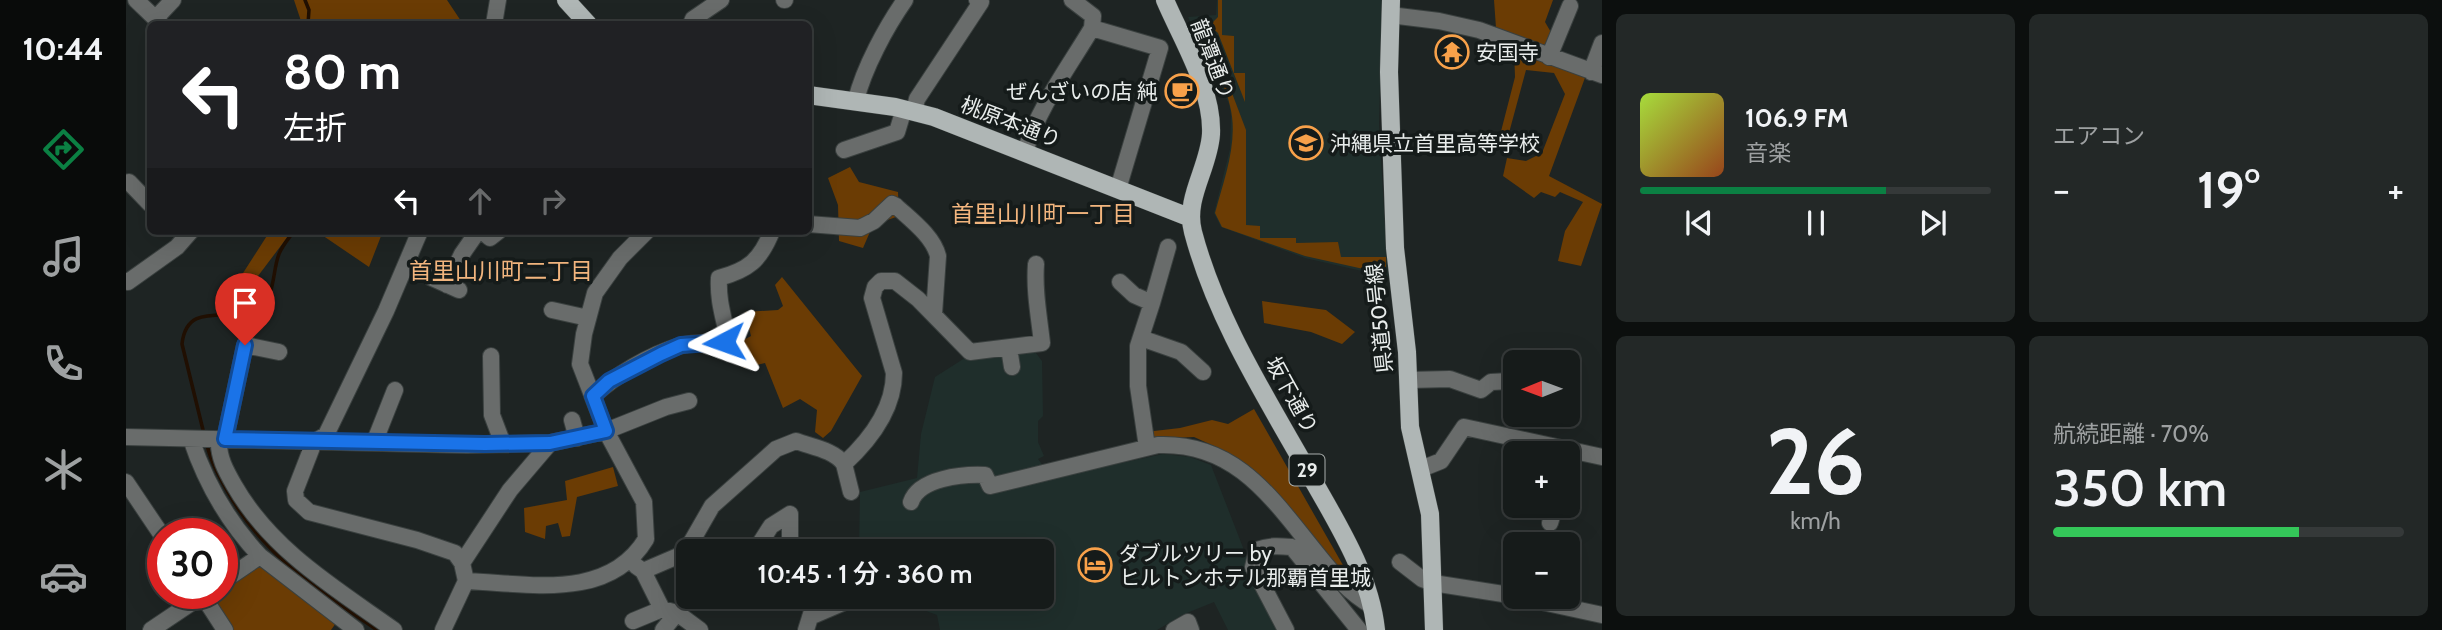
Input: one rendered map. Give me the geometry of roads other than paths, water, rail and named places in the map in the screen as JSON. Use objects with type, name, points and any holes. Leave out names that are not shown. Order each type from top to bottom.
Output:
[{"type":"main road","points":[[566,0],[586,21]]},
{"type":"main road","name":"龍潭通り","points":[[1165,0],[1203,85],[1210,113],[1209,153],[1193,198],[1191,218]]},
{"type":"main road","name":"県道50号線","points":[[1391,8],[1389,72],[1392,197],[1410,427],[1430,514],[1434,630]]},
{"type":"main road","name":"桃原本通り","points":[[812,95],[909,110],[957,125],[1191,218]]},
{"type":"main road","name":"坂下通り","points":[[1191,218],[1202,259],[1233,333],[1338,525],[1360,572],[1372,606],[1376,630]]},
{"type":"street","points":[[136,0],[157,21]]},
{"type":"street","points":[[159,21],[173,0]]},
{"type":"street","points":[[494,21],[498,0]]},
{"type":"street","points":[[692,21],[721,0]]},
{"type":"street","points":[[856,100],[870,62],[905,0]]},
{"type":"street","points":[[844,150],[897,132],[981,2],[977,0]]},
{"type":"street","points":[[1025,152],[1051,96],[1092,28],[1093,16],[1072,0]]},
{"type":"street","points":[[1549,57],[1570,6]]},
{"type":"street","points":[[1391,8],[1479,30],[1596,73],[1602,43]]},
{"type":"street","points":[[1092,28],[1160,48],[1118,189]]},
{"type":"street","points":[[130,182],[144,205]]},
{"type":"street","points":[[812,223],[860,228],[874,221],[892,204],[896,206],[927,236],[936,249],[938,256],[934,314]]},
{"type":"street","points":[[126,281],[184,235]]},
{"type":"street","points":[[418,235],[386,311],[326,435],[314,442],[295,491],[296,500],[302,507],[328,518],[455,553],[462,563],[466,581],[443,630]]},
{"type":"street","points":[[430,277],[453,287],[463,254],[477,235]]},
{"type":"street","points":[[466,581],[559,586],[576,584],[600,576],[629,561],[646,539],[644,502],[606,431],[580,364],[592,302],[621,258],[643,235]]},
{"type":"street","points":[[593,396],[609,381],[681,345],[727,348],[726,330],[718,299],[719,278],[742,271],[759,256],[770,235]]},
{"type":"street","points":[[1147,447],[1138,386],[1138,346],[1168,247]]},
{"type":"street","points":[[844,464],[859,450],[878,423],[890,402],[894,384],[894,373],[872,298],[875,287],[881,281],[895,281],[934,314],[970,352],[1009,348],[1042,343],[1038,300],[1034,290],[1036,264]]},
{"type":"street","points":[[1120,282],[1134,295],[1152,303]]},
{"type":"street","points":[[552,310],[588,318]]},
{"type":"street","points":[[1141,338],[1181,352],[1203,372]]},
{"type":"street","points":[[279,352],[245,345],[210,439],[202,471],[232,523],[260,556],[338,625],[356,630]]},
{"type":"street","points":[[1009,348],[1012,367]]},
{"type":"street","points":[[491,356],[492,415],[503,444]]},
{"type":"street","points":[[1408,380],[1450,379],[1481,390],[1491,382],[1503,381]]},
{"type":"street","points":[[374,443],[395,390]]},
{"type":"street","points":[[126,437],[374,443],[550,443],[606,431],[666,407],[689,401]]},
{"type":"street","points":[[572,420],[577,438]]},
{"type":"street","points":[[1421,469],[1441,461],[1464,427],[1516,441]]},
{"type":"street","points":[[210,439],[234,485],[269,533],[305,566],[394,630]]},
{"type":"street","points":[[643,570],[685,553],[712,506],[776,449],[796,441],[839,457],[844,464],[851,492]]},
{"type":"street","points":[[462,563],[510,490],[550,443]]},
{"type":"street","points":[[911,502],[919,489],[955,475],[985,475],[990,485],[1147,447],[1172,444],[1201,449],[1240,468],[1341,583],[1372,606]]},
{"type":"street","points":[[1580,456],[1602,457]]},
{"type":"street","points":[[126,482],[150,518]]},
{"type":"street","points":[[763,539],[772,526],[790,514],[790,539]]},
{"type":"street","points":[[1550,523],[1551,518]]},
{"type":"street","points":[[1286,630],[1253,567],[1257,550],[1277,546],[1292,547],[1359,630]]},
{"type":"street","points":[[238,571],[260,556]]},
{"type":"street","points":[[629,561],[643,570],[670,611],[700,630]]},
{"type":"street","points":[[1400,562],[1422,579],[1433,583],[1503,594]]},
{"type":"street","points":[[151,630],[181,609]]},
{"type":"street","points":[[212,609],[225,630]]},
{"type":"street","points":[[808,624],[834,609]]},
{"type":"street","points":[[1576,609],[1602,615]]},
{"type":"street","points":[[633,621],[670,611]]},
{"type":"street","points":[[663,630],[670,611]]},
{"type":"street","points":[[1174,630],[1188,622],[1191,630]]},
{"type":"waterway","points":[[305,0],[309,10],[308,21]]},
{"type":"waterway","points":[[204,434],[182,344],[186,330],[192,321],[201,317],[247,313],[264,304],[271,291],[279,254],[291,235]]},
{"type":"waterway","points":[[207,445],[213,464],[229,494],[259,536],[295,571],[377,630]]},
{"type":"place","name":"安国寺","points":[[1452,52]]},
{"type":"place","name":"ぜんざいの店 純","points":[[1182,91]]},
{"type":"place","name":"沖縄県立首里高等学校","points":[[1306,143]]},
{"type":"place","name":"ダブルツリー by ヒルトンホテル那覇首里城","points":[[1095,565]]},
{"type":"district","name":"首里山川町一丁目","points":[[1043,214]]},
{"type":"district","name":"首里山川町二丁目","points":[[501,271]]}]
